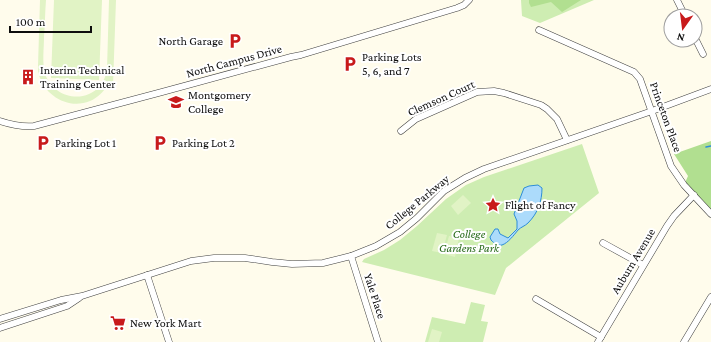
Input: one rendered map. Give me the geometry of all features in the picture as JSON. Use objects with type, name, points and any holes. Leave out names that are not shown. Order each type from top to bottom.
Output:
[{"type":"street","name":"North Campus Drive","points":[[0,120],[26,127],[54,121],[307,54],[457,8],[464,5],[469,0]]},
{"type":"street","name":"Princeton Place","points":[[539,30],[634,72],[640,79],[671,166],[684,184],[711,214]]},
{"type":"street","points":[[700,48],[703,54]]},
{"type":"street","name":"College Parkway","points":[[0,319],[61,300],[82,296],[191,261],[214,258],[245,258],[292,264],[323,263],[351,256],[376,246],[400,232],[417,218],[444,191],[465,178],[484,169],[652,111],[711,88]]},
{"type":"street","name":"Clemson Court","points":[[401,131],[416,119],[477,92],[494,91],[541,105],[548,109],[557,118],[567,140]]},
{"type":"street","name":"Auburn Avenue","points":[[599,340],[671,221],[694,195]]},
{"type":"street","points":[[603,243],[643,265]]},
{"type":"street","name":"Yale Place","points":[[351,256],[378,342]]},
{"type":"street","points":[[147,275],[169,342]]},
{"type":"street","name":"College Parkway","points":[[0,328],[67,306],[82,296]]},
{"type":"street","points":[[684,342],[711,297]]},
{"type":"street","points":[[536,299],[599,340]]},
{"type":"green space","points":[[40,0],[46,0],[43,56],[45,74],[49,82],[61,93],[77,97],[93,92],[100,86],[105,78],[107,69],[109,0],[116,0],[113,85],[109,85],[93,100],[74,104],[66,102],[52,95],[42,83],[38,68]]},
{"type":"green space","points":[[54,0],[102,0],[99,80],[51,78]]},
{"type":"green space","points":[[521,0],[594,0],[540,23],[522,16]]},
{"type":"green space","points":[[529,0],[581,0],[562,12],[551,2],[531,7]]},
{"type":"green space","points":[[711,141],[711,214],[684,185],[688,176],[674,154]]},
{"type":"green space","name":"College Gardens Park","points":[[582,144],[599,193],[506,268],[495,295],[362,262],[364,259],[384,250],[400,240],[446,199],[466,185],[484,177]]},
{"type":"green space","points":[[463,195],[471,203],[458,215],[451,206]]},
{"type":"green space","points":[[437,233],[447,235],[442,253],[432,251]]},
{"type":"green space","points":[[449,236],[459,238],[455,257],[444,254]]},
{"type":"green space","points":[[471,302],[485,305],[481,321],[488,322],[483,342],[425,342],[432,317],[465,324]]},
{"type":"green space","points":[[432,329],[442,332],[439,342],[428,342]]},
{"type":"water","points":[[538,185],[542,188],[541,198],[539,207],[531,219],[504,244],[499,245],[494,243],[490,237],[495,229],[498,229],[500,234],[508,238],[517,229],[517,221],[514,214],[524,188]]},
{"type":"waterway","points":[[706,147],[711,146]]},
{"type":"place","name":"North Garage","points":[[235,41]]},
{"type":"place","name":"Parking Lots 5, 6, and 7","points":[[350,64]]},
{"type":"place","name":"Interim Technical Training Center","points":[[28,77]]},
{"type":"place","name":"Montgomery College","points":[[176,102]]},
{"type":"place","name":"Parking Lot 1","points":[[43,143]]},
{"type":"place","name":"Parking Lot 2","points":[[160,143]]},
{"type":"place","name":"Flight of Fancy","points":[[493,205]]},
{"type":"place","name":"New York Mart","points":[[118,323]]}]
